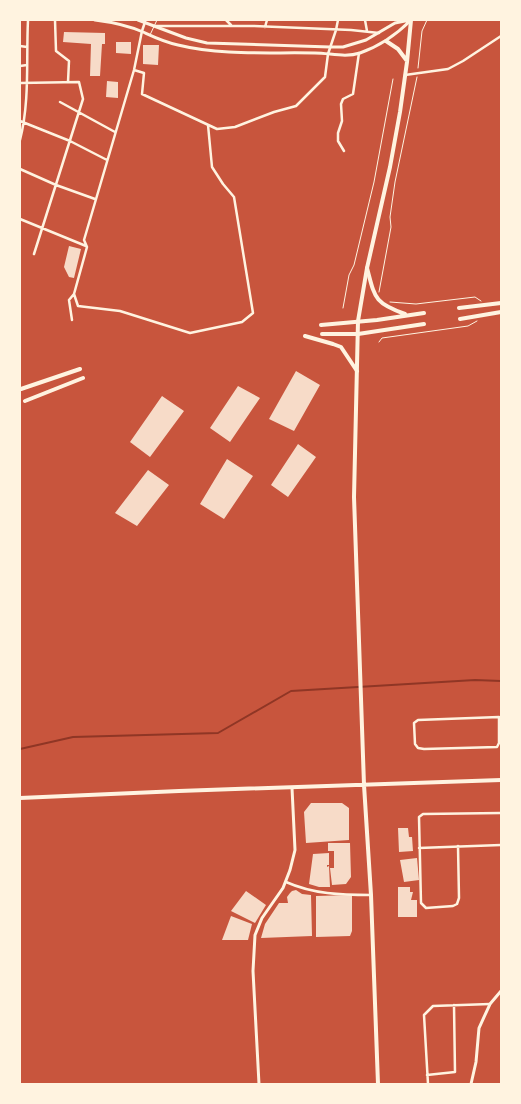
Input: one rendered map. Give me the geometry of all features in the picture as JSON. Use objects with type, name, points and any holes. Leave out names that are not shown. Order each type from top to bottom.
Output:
[{"type":"main road","points":[[378,1084],[371,895],[364,785],[354,497],[358,321],[367,268],[390,167],[407,62],[411,20]]},
{"type":"main road","points":[[386,41],[398,49],[407,62]]},
{"type":"main road","points":[[367,268],[376,298],[381,304],[407,315]]},
{"type":"main road","points":[[459,308],[501,303]]},
{"type":"main road","points":[[460,319],[501,312]]},
{"type":"main road","points":[[321,325],[424,313]]},
{"type":"main road","points":[[322,334],[358,334],[424,324]]},
{"type":"main road","points":[[305,336],[341,347],[357,371]]},
{"type":"main road","points":[[21,389],[80,369]]},
{"type":"main road","points":[[25,401],[83,378]]},
{"type":"main road","points":[[20,798],[501,780]]},
{"type":"street","points":[[20,140],[25,122],[28,82],[28,20]]},
{"type":"street","points":[[55,20],[56,51],[69,60],[68,82]]},
{"type":"street","points":[[95,20],[113,22],[168,43],[211,51],[328,54],[340,56],[359,53],[386,41],[396,35],[411,20]]},
{"type":"street","points":[[138,20],[186,38],[208,43],[330,47],[351,45],[366,40],[395,23],[411,20]]},
{"type":"street","points":[[226,20],[231,25]]},
{"type":"street","points":[[265,27],[267,20]]},
{"type":"street","points":[[134,70],[144,73],[142,94],[217,129],[234,126],[296,106],[325,77],[328,54],[338,20]]},
{"type":"street","points":[[365,20],[367,31]]},
{"type":"street","points":[[72,320],[69,300],[74,294],[88,247],[84,240],[134,70],[145,22]]},
{"type":"street","points":[[155,26],[231,25],[380,33]]},
{"type":"street","points":[[405,75],[448,69],[501,36]]},
{"type":"street","points":[[20,46],[27,47]]},
{"type":"street","points":[[344,151],[338,141],[338,133],[342,121],[341,104],[343,100],[353,94],[359,53]]},
{"type":"street","points":[[20,66],[27,64]]},
{"type":"street","points":[[20,83],[79,82],[83,99],[34,254]]},
{"type":"street","points":[[60,102],[116,132]]},
{"type":"street","points":[[20,121],[70,141],[107,160]]},
{"type":"street","points":[[74,294],[78,306],[120,311],[161,326],[190,333],[242,322],[252,313],[234,197],[212,167],[208,125]]},
{"type":"street","points":[[20,169],[56,185],[96,199]]},
{"type":"street","points":[[20,219],[88,247]]},
{"type":"street","points":[[500,717],[499,743],[497,747],[424,749],[418,748],[415,744],[414,723],[418,720],[500,717]]},
{"type":"street","points":[[258,1084],[253,972],[255,935],[262,918],[286,882],[290,870],[295,850],[292,788]]},
{"type":"street","points":[[458,846],[459,898],[457,904],[426,908],[421,903],[419,817],[423,814],[501,813]]},
{"type":"street","points":[[419,848],[501,845]]},
{"type":"street","points":[[286,882],[314,892],[371,895]]},
{"type":"street","points":[[471,1084],[476,1062],[479,1028],[490,1004],[501,991]]},
{"type":"street","points":[[428,1084],[424,1015],[433,1006],[490,1004]]},
{"type":"street","points":[[427,1075],[455,1072],[454,1005]]},
{"type":"lane","points":[[150,36],[157,20]]},
{"type":"path","points":[[380,297],[379,289],[391,227],[390,217],[395,182],[418,74],[422,31],[426,20]]},
{"type":"path","points":[[343,308],[374,182],[393,79]]},
{"type":"path","points":[[384,301],[416,304],[475,297]]},
{"type":"path","points":[[379,342],[382,338],[468,326],[492,313]]},
{"type":"building","points":[[64,32],[105,33],[105,44],[102,44],[100,76],[90,76],[91,44],[63,42]]},
{"type":"building","points":[[116,42],[131,42],[131,54],[116,53]]},
{"type":"building","points":[[143,45],[159,45],[158,65],[143,64]]},
{"type":"building","points":[[107,81],[118,82],[118,98],[106,97]]},
{"type":"building","points":[[69,246],[81,249],[74,278],[69,277],[64,267]]},
{"type":"building","points":[[296,371],[320,385],[294,431],[269,419]]},
{"type":"building","points":[[238,386],[260,398],[230,442],[210,428]]},
{"type":"building","points":[[162,396],[184,411],[150,457],[130,442]]},
{"type":"building","points":[[298,444],[316,457],[288,497],[271,485]]},
{"type":"building","points":[[227,459],[253,476],[224,519],[200,504]]},
{"type":"building","points":[[148,470],[169,485],[137,526],[115,513]]},
{"type":"building","points":[[311,803],[342,803],[349,808],[349,840],[306,843],[304,812]]},
{"type":"building","points":[[398,828],[408,828],[409,837],[412,837],[413,851],[399,852]]},
{"type":"building","points":[[328,843],[350,843],[351,877],[346,884],[332,885],[330,868],[334,868],[334,851],[328,851]]},
{"type":"building","points":[[329,853],[329,865],[327,867],[329,866],[330,887],[319,887],[309,884],[313,854]]},
{"type":"building","points":[[417,858],[419,880],[404,882],[400,860]]},
{"type":"building","points":[[398,887],[410,887],[410,892],[413,892],[411,900],[417,900],[417,917],[398,917]]},
{"type":"building","points":[[296,890],[302,894],[311,895],[312,936],[261,938],[265,924],[279,903],[288,903],[287,897],[292,891]]},
{"type":"building","points":[[246,891],[266,905],[255,923],[231,911]]},
{"type":"building","points":[[352,895],[352,931],[350,936],[316,937],[316,896]]},
{"type":"building","points":[[231,916],[252,924],[248,940],[222,940]]},
{"type":"waterway","points":[[20,749],[73,737],[218,733],[291,691],[475,680],[501,681]]}]
